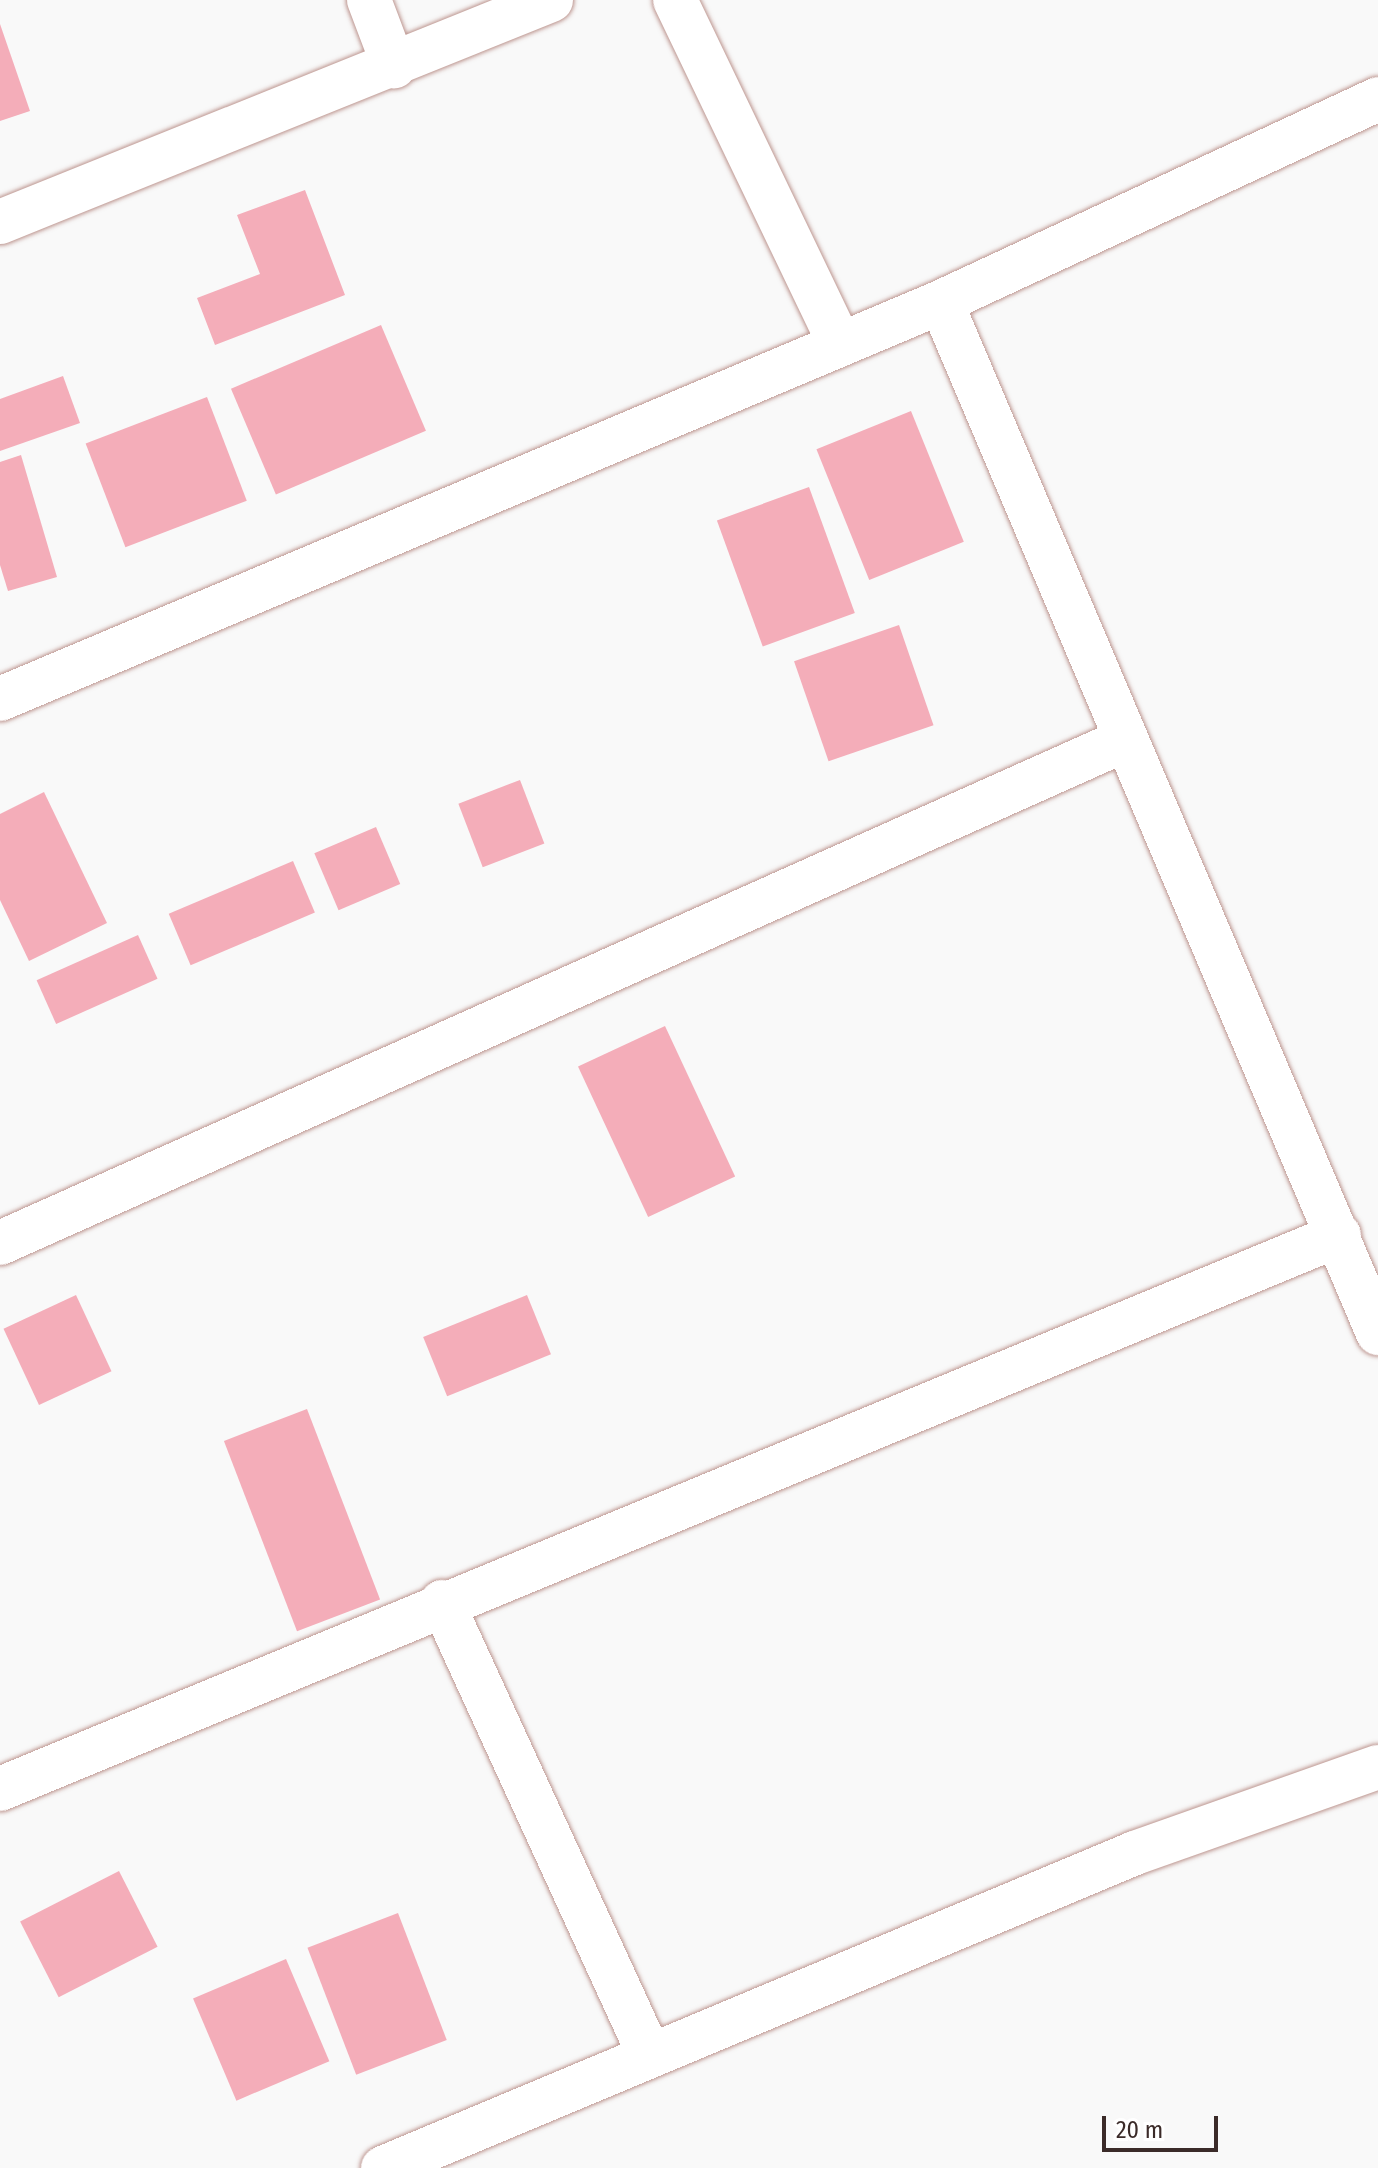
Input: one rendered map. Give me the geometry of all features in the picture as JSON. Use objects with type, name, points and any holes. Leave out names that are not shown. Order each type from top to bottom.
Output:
[{"type":"street","points":[[369,0],[394,66]]},
{"type":"street","points":[[0,222],[394,66],[551,0]]},
{"type":"street","points":[[675,0],[840,345]]},
{"type":"street","points":[[0,699],[941,302],[1378,99]]},
{"type":"street","points":[[941,302],[1123,741],[1355,1248],[1378,1333]]},
{"type":"street","points":[[0,1243],[1123,741]]},
{"type":"street","points":[[3,1782],[442,1602],[1355,1248]]},
{"type":"street","points":[[442,1602],[649,2055]]},
{"type":"street","points":[[383,2168],[1135,1853],[1378,1767]]},
{"type":"building","points":[[0,24],[30,111],[0,121]]},
{"type":"building","points":[[305,190],[345,295],[215,345],[197,298],[260,274],[237,215]]},
{"type":"building","points":[[381,325],[426,431],[276,495],[231,389]]},
{"type":"building","points":[[63,376],[80,423],[0,451],[0,399]]},
{"type":"building","points":[[207,397],[247,501],[125,547],[86,444]]},
{"type":"building","points":[[911,411],[964,542],[869,580],[816,449]]},
{"type":"building","points":[[21,455],[57,577],[8,591],[0,565],[0,462]]},
{"type":"building","points":[[809,487],[855,613],[763,646],[717,521]]},
{"type":"building","points":[[899,625],[934,725],[829,761],[794,661]]},
{"type":"building","points":[[520,780],[544,843],[483,867],[458,804]]},
{"type":"building","points":[[44,792],[107,923],[29,961],[0,900],[0,814]]},
{"type":"building","points":[[376,827],[400,884],[339,910],[314,853]]},
{"type":"building","points":[[293,861],[315,913],[191,965],[169,914]]},
{"type":"building","points":[[138,935],[158,979],[56,1024],[37,980]]},
{"type":"building","points":[[665,1026],[735,1176],[648,1217],[578,1067]]},
{"type":"building","points":[[76,1295],[111,1371],[39,1405],[3,1329]]},
{"type":"building","points":[[527,1295],[551,1354],[447,1396],[423,1337]]},
{"type":"building","points":[[307,1409],[380,1599],[297,1631],[224,1441]]},
{"type":"building","points":[[119,1871],[158,1947],[59,1997],[20,1921]]},
{"type":"building","points":[[398,1913],[447,2040],[356,2075],[307,1948]]},
{"type":"building","points":[[286,1959],[329,2061],[236,2101],[193,1998]]}]
